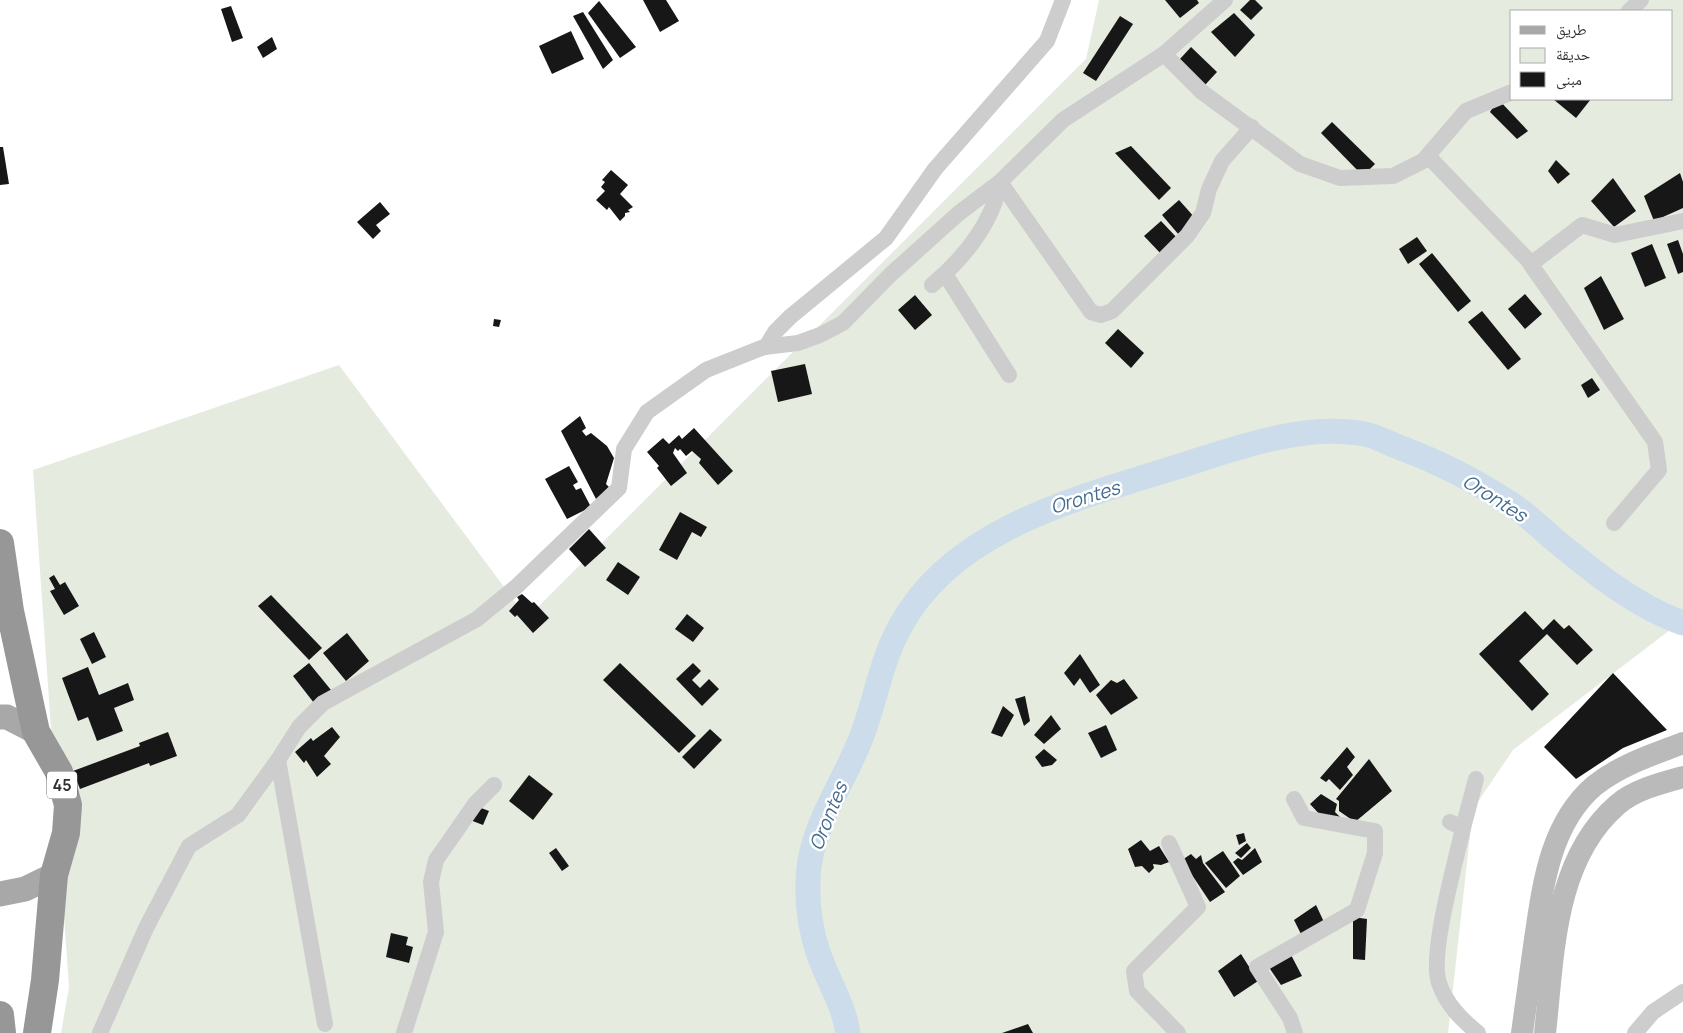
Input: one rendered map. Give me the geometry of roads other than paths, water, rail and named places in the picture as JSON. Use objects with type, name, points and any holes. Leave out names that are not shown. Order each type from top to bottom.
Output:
[{"type":"highway","name":"45","points":[[0,543],[10,612],[36,732],[59,772],[68,805],[66,833],[54,874],[45,980],[37,1033]]},
{"type":"highway","points":[[0,1015],[2,1033]]},
{"type":"main road","points":[[0,717],[6,717],[36,732]]},
{"type":"main road","points":[[1522,1033],[1544,881],[1552,850],[1571,813],[1593,787],[1617,770],[1683,744]]},
{"type":"main road","points":[[1546,1033],[1557,927],[1568,878],[1596,827],[1618,804],[1655,784],[1683,777]]},
{"type":"main road","points":[[0,894],[25,889],[54,874]]},
{"type":"street","points":[[766,347],[775,332],[790,317],[886,238],[935,169],[1047,41],[1063,0]]},
{"type":"street","points":[[100,1033],[146,928],[189,846],[238,815],[278,760],[298,727],[323,702],[477,619],[516,587],[619,488],[624,449],[647,412],[706,370],[766,347],[798,343],[820,335],[843,323],[876,289],[945,226],[1000,182],[1063,120],[1164,54],[1225,0]]},
{"type":"street","points":[[1630,10],[1642,0]]},
{"type":"street","points":[[1164,54],[1202,92],[1300,164],[1340,178],[1392,176],[1423,161],[1466,111],[1510,93]]},
{"type":"street","points":[[1000,182],[1091,312],[1101,315],[1112,311],[1187,236],[1203,213],[1209,189],[1222,161],[1252,127]]},
{"type":"street","points":[[1428,156],[1531,264],[1655,442],[1660,470],[1614,523]]},
{"type":"street","points":[[932,285],[968,249],[997,204],[1000,182]]},
{"type":"street","points":[[1531,264],[1582,225],[1615,235],[1683,221]]},
{"type":"street","points":[[945,274],[1009,375]]},
{"type":"street","points":[[278,760],[325,1024]]},
{"type":"street","points":[[1476,779],[1456,825],[1437,957],[1438,980],[1446,1001],[1478,1033]]},
{"type":"street","points":[[404,1033],[436,932],[431,882],[436,860],[475,804],[494,785]]},
{"type":"street","points":[[1294,799],[1304,818],[1375,831],[1375,853],[1357,910],[1257,966],[1290,1018],[1295,1033]]},
{"type":"street","points":[[1169,843],[1198,906],[1134,971],[1136,991],[1178,1033]]},
{"type":"street","points":[[1634,1033],[1653,1012],[1683,992]]},
{"type":"waterway","name":"Orontes","points":[[848,1033],[843,1012],[818,952],[810,921],[808,878],[812,850],[817,833],[861,738],[888,652],[901,625],[925,591],[954,563],[988,539],[1025,520],[1104,490],[1250,444],[1296,434],[1342,431],[1365,434],[1427,458],[1500,497],[1519,509],[1613,586],[1647,607],[1683,623]]}]
